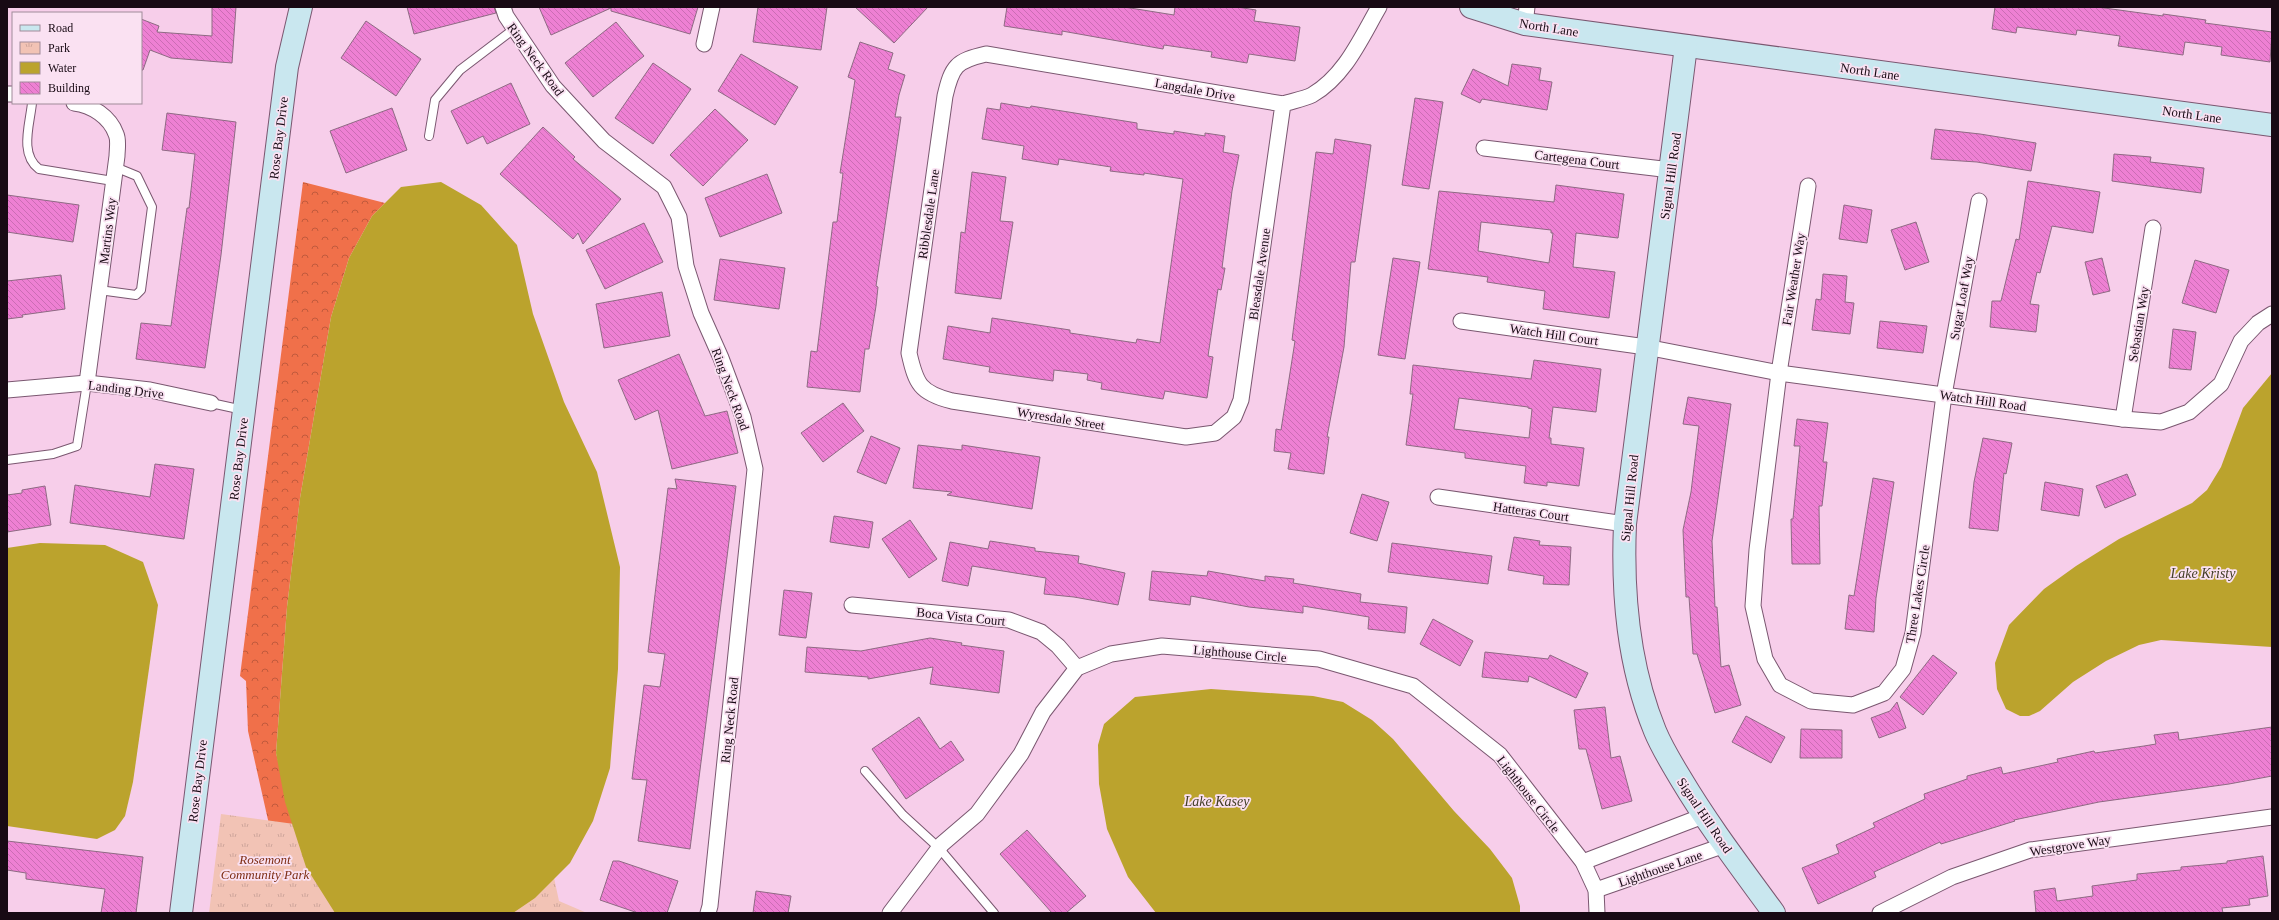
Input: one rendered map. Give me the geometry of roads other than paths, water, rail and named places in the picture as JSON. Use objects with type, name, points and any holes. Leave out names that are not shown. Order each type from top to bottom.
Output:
[{"type":"street","name":"Rose Bay Drive","points":[[181,913],[287,67],[301,7]]},
{"type":"street","name":"Ring Neck Road","points":[[503,7],[506,16],[514,29],[553,86],[604,141],[664,187],[679,217],[686,266],[701,313],[721,358],[743,418],[755,469],[710,906],[708,913]]},
{"type":"street","points":[[704,44],[712,7]]},
{"type":"street","name":"Langdale Drive","points":[[967,59],[986,54],[1283,104],[1312,95],[1333,79],[1352,56],[1379,7]]},
{"type":"street","name":"North Lane","points":[[1471,7],[1686,46],[2272,125]]},
{"type":"street","name":"Signal Hill Road","points":[[1686,46],[1671,170],[1646,347],[1625,524],[1623,564],[1625,604],[1630,641],[1644,703],[1662,746],[1703,816],[1774,913]]},
{"type":"street","name":"Ribblesdale Lane","points":[[915,377],[909,353],[945,96],[950,73],[967,59]]},
{"type":"street","name":"Martins Way","points":[[80,104],[86,105],[108,120],[117,135],[114,174],[87,383]]},
{"type":"street","name":"Bleasdale Avenue","points":[[1215,433],[1234,417],[1242,400],[1283,104]]},
{"type":"street","name":"Cartegena Court","points":[[1484,148],[1671,170]]},
{"type":"street","name":"Fair Weather Way","points":[[1779,373],[1808,186]]},
{"type":"street","name":"Sugar Loaf Way","points":[[1944,395],[1979,201]]},
{"type":"street","name":"Sebastian Way","points":[[2123,420],[2153,228]]},
{"type":"street","name":"Watch Hill Road","points":[[1646,347],[1779,373],[2123,420],[2161,422],[2189,412],[2221,384],[2241,342],[2258,323],[2272,314]]},
{"type":"street","name":"Watch Hill Court","points":[[1461,321],[1646,347]]},
{"type":"street","name":"Three Lakes Circle","points":[[1779,373],[1757,550],[1753,606],[1765,659],[1780,685],[1811,701],[1853,705],[1884,693],[1903,670],[1913,633],[1944,395]]},
{"type":"street","name":"Wyresdale Street","points":[[915,377],[931,396],[952,401],[1186,437],[1215,433]]},
{"type":"street","name":"Landing Drive","points":[[7,390],[87,383],[150,390],[211,403]]},
{"type":"street","name":"Hatteras Court","points":[[1438,497],[1625,524]]},
{"type":"street","name":"Boca Vista Court","points":[[852,605],[1009,620],[1041,632],[1058,646],[1077,668]]},
{"type":"street","name":"Lighthouse Circle","points":[[890,913],[939,848],[977,814],[1021,754],[1043,712],[1077,668],[1111,654],[1162,646],[1319,659],[1413,686],[1500,755],[1583,862],[1596,890],[1596,913]]},
{"type":"street","points":[[1583,862],[1703,816]]},
{"type":"street","name":"Westgrove Way","points":[[1880,913],[1952,877],[2030,850],[2272,817]]},
{"type":"street","name":"Lighthouse Lane","points":[[1596,890],[1725,845]]},
{"type":"lane","points":[[429,136],[435,100],[460,70],[514,29]]},
{"type":"lane","points":[[32,104],[27,154],[32,164],[39,169],[137,176],[152,207],[141,290],[136,294],[99,290]]},
{"type":"lane","points":[[7,460],[53,454],[77,446],[87,383]]},
{"type":"lane","name":"Landing Drive","points":[[211,403],[244,410]]},
{"type":"lane","points":[[865,771],[903,816],[939,848],[994,913]]},
{"type":"water","points":[[441,182],[481,205],[517,245],[533,314],[564,402],[597,472],[620,567],[618,669],[610,768],[593,821],[570,863],[535,898],[513,913],[335,913],[306,867],[285,802],[276,753],[287,607],[300,498],[331,317],[349,258],[372,216],[401,187]]},
{"type":"water","name":"Lake Kristy","points":[[2272,373],[2272,647],[2161,640],[2139,645],[2106,661],[2073,682],[2040,711],[2029,716],[2020,716],[2006,709],[1997,689],[1995,663],[2009,625],[2044,589],[2076,566],[2119,539],[2192,503],[2207,490],[2221,467],[2243,408]]},
{"type":"water","points":[[40,543],[105,545],[143,562],[158,605],[133,782],[125,816],[115,830],[97,839],[7,826],[7,548]]},
{"type":"water","name":"Lake Kasey","points":[[1211,689],[1313,696],[1343,702],[1372,720],[1393,739],[1454,811],[1490,849],[1512,878],[1520,906],[1520,913],[1156,913],[1128,877],[1107,829],[1099,784],[1098,745],[1104,724],[1135,697]]},
{"type":"park label","name":"Rosemont Community Park","points":[[265,866]]}]
